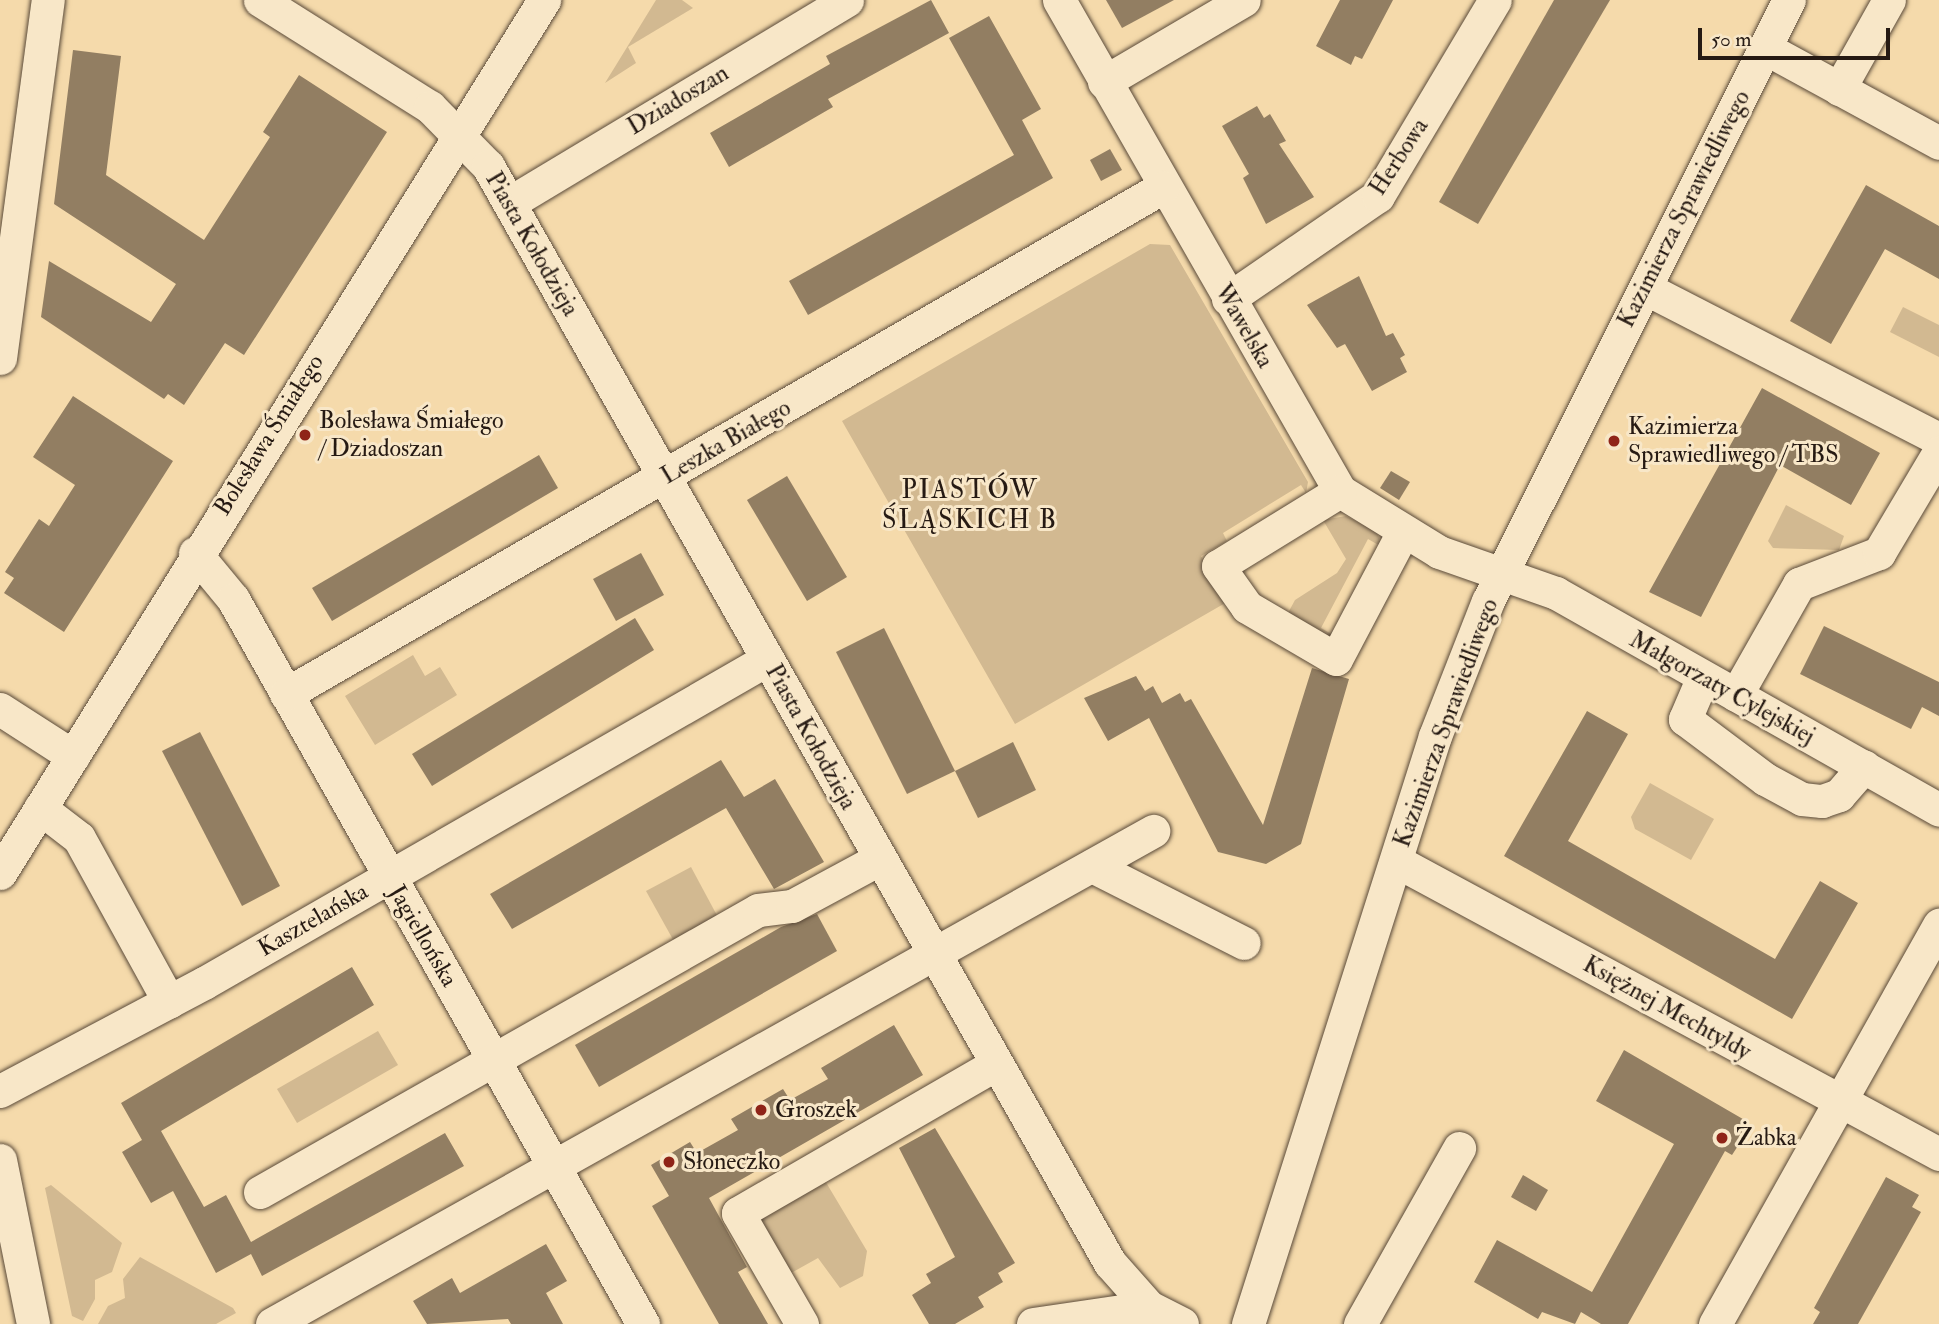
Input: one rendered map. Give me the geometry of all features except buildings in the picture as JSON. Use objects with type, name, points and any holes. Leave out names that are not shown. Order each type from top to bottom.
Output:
[{"type":"street","points":[[0,358],[48,0]]},
{"type":"street","name":"Bolesława Śmiałego","points":[[0,873],[74,756],[195,553],[544,0]]},
{"type":"street","name":"Dziadoszan","points":[[511,202],[847,0]]},
{"type":"street","name":"Wawelska","points":[[1059,0],[1227,299],[1340,491],[1403,532],[1458,561],[1503,571]]},
{"type":"street","points":[[1104,82],[1244,0]]},
{"type":"street","name":"Herbowa","points":[[1227,299],[1377,196],[1495,0]]},
{"type":"street","name":"Kazimierza Sprawiedliwego","points":[[1248,1324],[1435,736],[1503,571],[1790,0]]},
{"type":"street","points":[[1839,89],[1889,0]]},
{"type":"street","name":"Piasta Kołodzieja","points":[[268,2],[422,101],[459,132],[511,202],[663,478],[1110,1263],[1145,1315],[1182,1324]]},
{"type":"street","points":[[1765,48],[1939,144]]},
{"type":"street","name":"Leszka Białego","points":[[286,694],[1163,187]]},
{"type":"street","points":[[1645,288],[1939,439]]},
{"type":"street","points":[[1736,695],[1799,584],[1879,553],[1939,452]]},
{"type":"street","points":[[1340,491],[1218,566],[1247,607],[1336,659],[1403,532]]},
{"type":"street","name":"Jagiellońska","points":[[195,553],[216,572],[643,1324]]},
{"type":"street","name":"Małgorzaty Cylejskiej","points":[[1503,571],[1736,695],[1939,810]]},
{"type":"street","name":"Kasztelańska","points":[[0,1091],[169,1002],[768,659]]},
{"type":"street","points":[[1703,677],[1685,719],[1765,779],[1802,799],[1822,801],[1839,795],[1864,766]]},
{"type":"street","points":[[0,709],[74,756]]},
{"type":"street","points":[[40,808],[79,838],[169,1002]]},
{"type":"street","points":[[272,1324],[934,957],[1153,831]]},
{"type":"street","points":[[260,1192],[758,910],[792,906],[879,859]]},
{"type":"street","name":"Księżnej Mechtyldy","points":[[1396,861],[1939,1154]]},
{"type":"street","points":[[1092,866],[1244,943]]},
{"type":"street","points":[[1714,1324],[1842,1103],[1939,925]]},
{"type":"street","points":[[802,1324],[738,1213],[996,1064]]},
{"type":"street","points":[[1360,1324],[1459,1148]]},
{"type":"street","points":[[0,1160],[33,1324]]},
{"type":"street","points":[[1033,1324],[1145,1315]]},
{"type":"shaded area","points":[[656,0],[682,0],[693,8],[628,47],[636,63],[605,83]]},
{"type":"shaded area","points":[[1150,244],[1170,245],[1308,482],[1306,493],[1301,485],[1223,533],[1227,541],[1201,556],[1227,602],[1015,724],[842,421]]},
{"type":"shaded area","points":[[1903,307],[1939,325],[1939,357],[1890,332]]},
{"type":"shaded area","points":[[1786,505],[1844,536],[1839,550],[1773,548],[1768,541]]},
{"type":"shaded area","points":[[1346,516],[1377,532],[1382,547],[1368,539],[1321,628],[1335,636],[1329,638],[1288,613],[1295,600],[1337,573],[1346,559],[1323,520]]},
{"type":"shaded area","points":[[413,655],[425,676],[440,667],[457,695],[375,745],[345,696]]},
{"type":"shaded area","points":[[1650,783],[1714,819],[1691,860],[1635,829],[1631,817]]},
{"type":"shaded area","points":[[691,867],[720,921],[676,945],[646,891]]},
{"type":"shaded area","points":[[378,1031],[398,1065],[297,1123],[277,1089]]},
{"type":"shaded area","points":[[821,1174],[867,1251],[863,1276],[840,1288],[818,1258],[784,1277],[759,1229],[760,1210]]},
{"type":"shaded area","points":[[51,1185],[122,1243],[112,1272],[95,1280],[95,1299],[83,1321],[72,1316],[45,1188]]},
{"type":"shaded area","points":[[140,1257],[233,1308],[236,1313],[216,1324],[98,1324],[108,1306],[125,1298],[123,1279]]},
{"type":"place","name":"Bolesława Śmiałego / Dziadoszan","points":[[305,435]]},
{"type":"place","name":"Kazimierza Sprawiedliwego / TBS","points":[[1614,441]]},
{"type":"place","name":"Groszek","points":[[761,1110]]},
{"type":"place","name":"Żabka","points":[[1722,1138]]},
{"type":"place","name":"Słoneczko","points":[[669,1162]]},
{"type":"district","name":"PIASTÓW ŚLĄSKICH B","points":[[970,506]]}]
